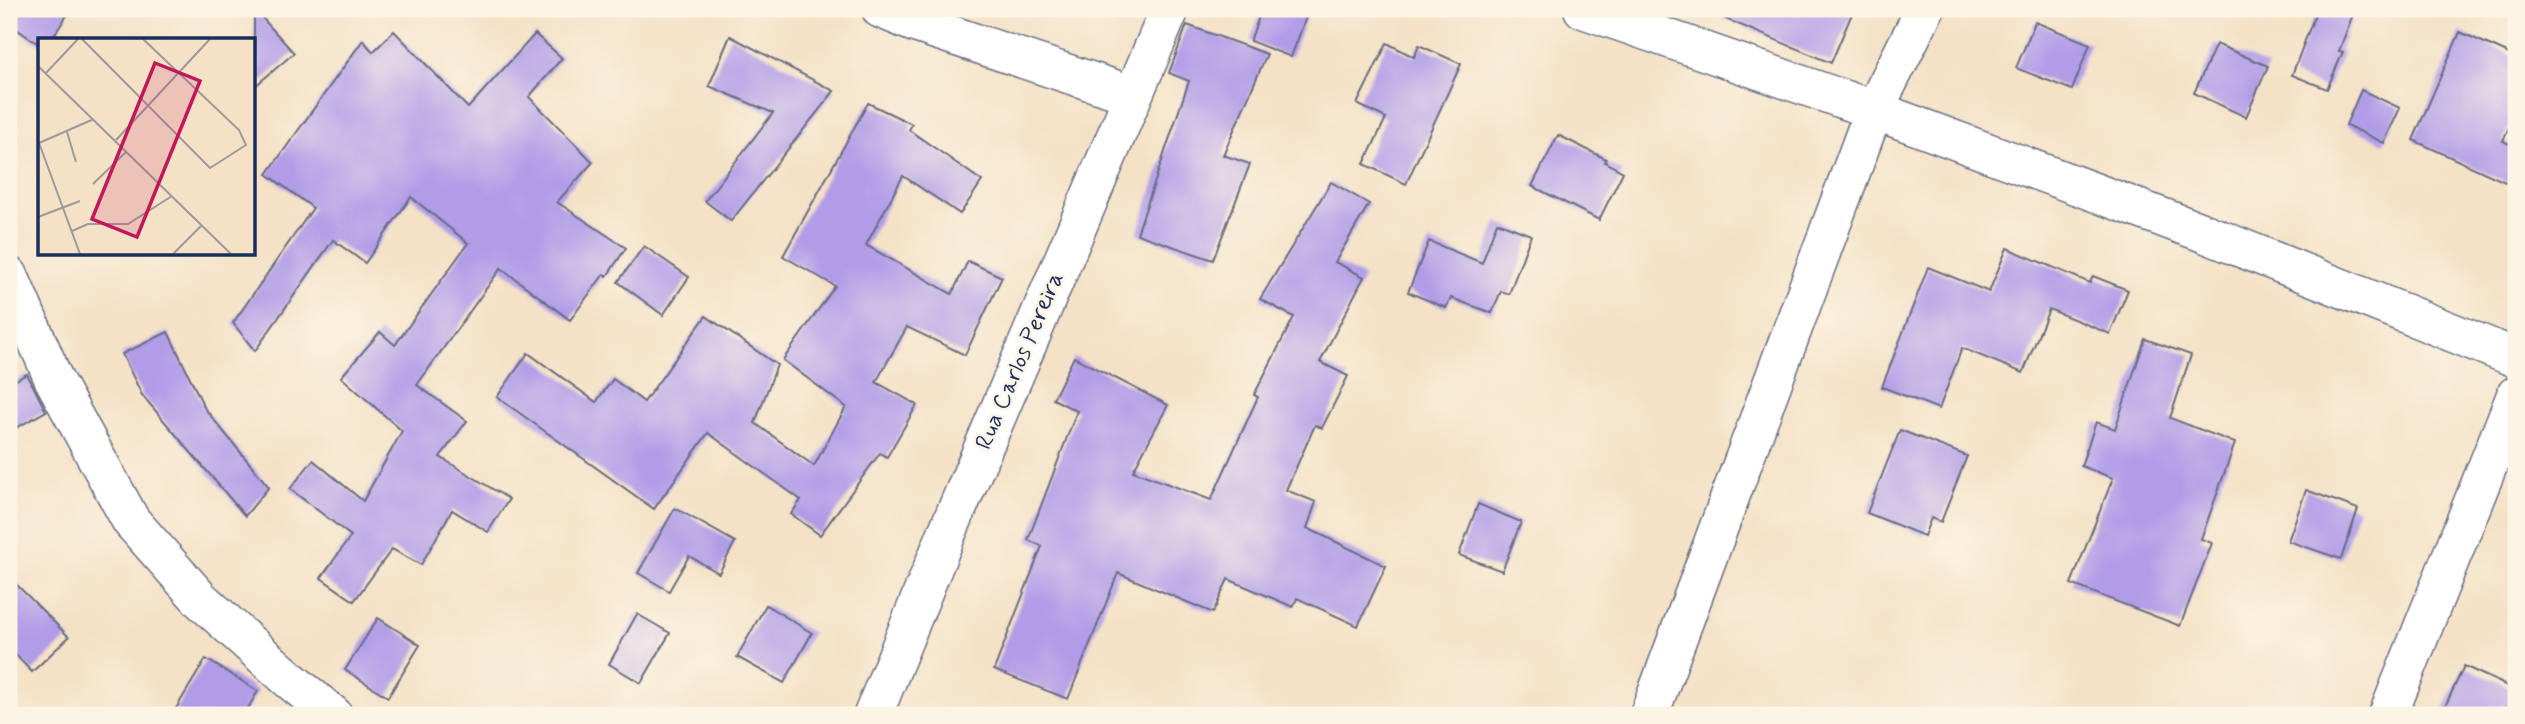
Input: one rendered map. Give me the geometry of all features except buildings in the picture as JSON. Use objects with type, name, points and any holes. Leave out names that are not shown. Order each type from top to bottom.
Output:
[{"type":"street","points":[[881,9],[915,23],[1132,95]]},
{"type":"street","name":"Rua Carlos Pereira","points":[[873,715],[947,533],[1170,9]]},
{"type":"street","points":[[1583,9],[1874,110],[2203,233],[2516,358]]},
{"type":"street","points":[[1649,715],[1874,110],[1925,9]]},
{"type":"street","points":[[9,276],[54,380],[131,521],[201,600],[333,715]]},
{"type":"street","points":[[2388,715],[2516,395]]}]
